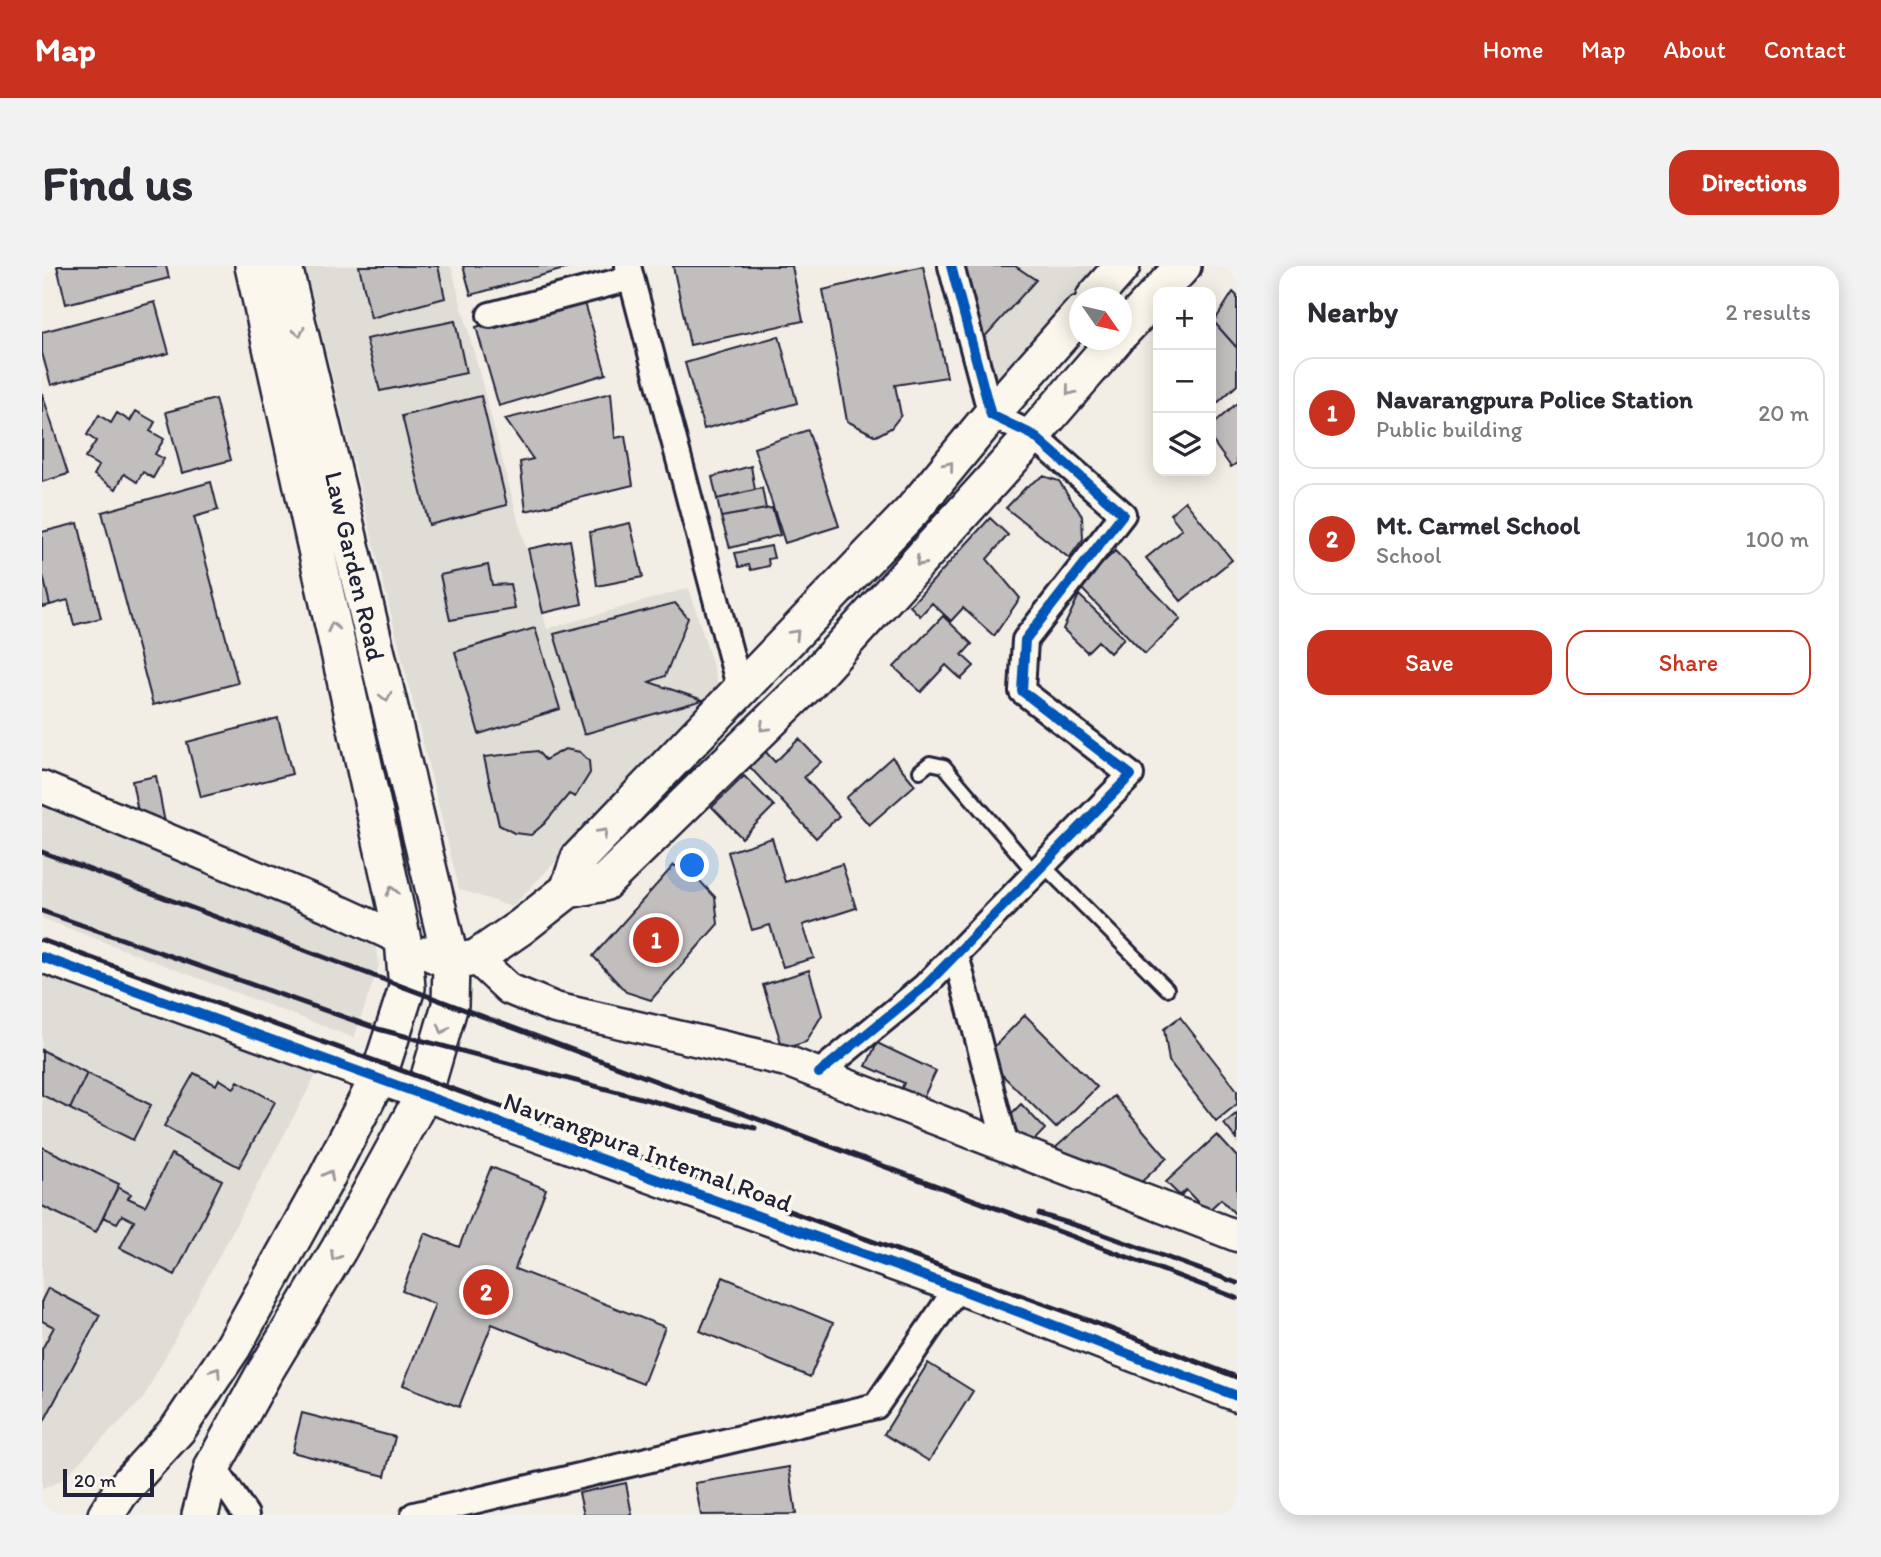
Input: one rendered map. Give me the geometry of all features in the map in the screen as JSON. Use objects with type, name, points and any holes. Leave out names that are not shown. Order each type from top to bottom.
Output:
[{"type":"main road","points":[[106,1515],[120,1493],[178,1429],[233,1347],[378,1079],[407,988],[403,940],[253,266]]},
{"type":"main road","name":"Law Garden Road","points":[[200,1515],[212,1466],[339,1249],[424,1094],[463,960],[426,865],[284,266]]},
{"type":"main road","points":[[1104,287],[1122,266]]},
{"type":"main road","points":[[1164,287],[1183,266]]},
{"type":"main road","points":[[1132,321],[1153,299]]},
{"type":"main road","points":[[568,890],[579,858],[912,511],[1069,326]]},
{"type":"main road","points":[[403,940],[463,960],[521,927],[568,890],[604,883],[806,686],[1106,350]]},
{"type":"street","points":[[819,1073],[925,986],[1130,775],[1021,691],[1024,640],[1123,513],[1033,435],[991,415],[951,266]]},
{"type":"street","points":[[490,314],[630,272],[740,690]]},
{"type":"street","points":[[42,787],[403,940]]},
{"type":"street","points":[[956,955],[1006,1146]]},
{"type":"street","name":"Navrangpura Internal Road","points":[[42,957],[957,1288],[1237,1396]]},
{"type":"street","points":[[463,960],[509,989],[555,1008],[786,1061],[1237,1236]]},
{"type":"street","points":[[414,1515],[876,1406],[957,1288]]},
{"type":"street","points":[[212,1466],[246,1515]]},
{"type":"lane","points":[[920,771],[930,763],[944,766],[1039,869],[1167,989]]},
{"type":"shaded area","points":[[305,266],[451,266],[547,629],[689,588],[720,690],[512,907],[459,889]]},
{"type":"shaded area","points":[[955,266],[1107,266],[1089,287],[1069,287],[1069,310],[996,395]]},
{"type":"shaded area","points":[[42,806],[373,933],[379,965],[354,1038],[42,918]]},
{"type":"shaded area","points":[[42,953],[325,1058],[142,1400],[60,1481],[42,1489]]},
{"type":"building","points":[[57,266],[166,266],[169,278],[66,304]]},
{"type":"building","points":[[359,266],[438,266],[445,298],[371,318]]},
{"type":"building","points":[[463,266],[575,266],[471,295]]},
{"type":"building","points":[[673,266],[792,266],[803,321],[690,345]]},
{"type":"building","points":[[923,266],[947,377],[895,385],[901,415],[891,428],[876,436],[847,421],[823,290]]},
{"type":"building","points":[[961,266],[1015,266],[1036,280],[981,341]]},
{"type":"building","points":[[1233,292],[1237,296],[1237,348],[1216,324],[1216,319]]},
{"type":"building","points":[[583,296],[606,374],[499,406],[476,327]]},
{"type":"building","points":[[155,302],[169,353],[51,385],[42,353],[42,332]]},
{"type":"building","points":[[455,321],[466,373],[380,391],[366,339]]},
{"type":"building","points":[[1216,324],[1237,348],[1237,385],[1216,404]]},
{"type":"building","points":[[779,336],[797,403],[704,429],[685,363]]},
{"type":"building","points":[[42,393],[68,474],[42,482]]},
{"type":"building","points":[[611,393],[615,438],[625,436],[633,485],[526,511],[520,462],[533,459],[505,419]]},
{"type":"building","points":[[481,396],[507,505],[429,525],[402,416]]},
{"type":"building","points":[[215,399],[231,460],[182,473],[166,412]]},
{"type":"building","points":[[1237,403],[1237,463],[1231,467],[1216,446],[1216,422]]},
{"type":"building","points":[[136,411],[155,422],[150,431],[164,439],[155,454],[164,459],[153,478],[143,472],[137,482],[124,474],[116,489],[94,475],[99,466],[85,458],[96,441],[87,435],[99,415],[111,423],[117,413],[130,421]]},
{"type":"building","points":[[808,430],[839,526],[785,543],[754,448]]},
{"type":"building","points":[[751,466],[755,490],[717,499],[712,477]]},
{"type":"building","points":[[1043,476],[1059,481],[1082,516],[1083,539],[1069,558],[1006,508],[1026,487]]},
{"type":"building","points":[[211,482],[218,510],[194,517],[238,683],[153,705],[102,512]]},
{"type":"building","points":[[762,488],[766,509],[721,517],[717,499]]},
{"type":"building","points":[[1185,501],[1232,560],[1181,601],[1146,558],[1182,529],[1170,514]]},
{"type":"building","points":[[772,508],[780,535],[730,548],[721,517]]},
{"type":"building","points":[[990,518],[1008,535],[987,559],[1020,598],[994,636],[963,608],[951,621],[932,603],[920,616],[910,606]]},
{"type":"building","points":[[78,523],[101,618],[74,625],[68,600],[50,605],[42,571],[42,532]]},
{"type":"building","points":[[630,523],[643,577],[597,586],[590,532]]},
{"type":"building","points":[[570,540],[582,604],[543,613],[528,549]]},
{"type":"building","points":[[771,546],[774,558],[768,559],[769,566],[751,570],[749,565],[739,567],[735,553]]},
{"type":"building","points":[[1115,551],[1181,619],[1145,654],[1079,586]]},
{"type":"building","points":[[488,565],[492,585],[510,584],[515,609],[450,620],[440,575]]},
{"type":"building","points":[[42,571],[50,605],[42,607]]},
{"type":"building","points":[[1079,595],[1124,638],[1110,653],[1098,641],[1087,652],[1063,629]]},
{"type":"building","points":[[675,603],[688,618],[665,676],[649,682],[703,700],[584,734],[554,634]]},
{"type":"building","points":[[943,616],[972,644],[962,655],[974,666],[961,679],[946,665],[921,692],[894,667]]},
{"type":"building","points":[[535,628],[560,709],[479,734],[455,652]]},
{"type":"building","points":[[278,718],[292,774],[201,797],[187,742]]},
{"type":"building","points":[[799,739],[821,762],[804,777],[839,816],[816,838],[747,764],[763,749],[775,762]]},
{"type":"building","points":[[565,749],[580,752],[589,761],[590,773],[575,797],[569,794],[531,835],[514,833],[499,825],[484,757],[537,751],[545,760]]},
{"type":"building","points":[[892,757],[915,785],[869,825],[846,798]]},
{"type":"building","points":[[156,776],[165,823],[141,827],[132,781]]},
{"type":"building","points":[[744,776],[774,806],[742,838],[712,807]]},
{"type":"building","points":[[772,838],[785,882],[842,864],[856,908],[803,925],[814,958],[783,967],[770,925],[752,930],[728,852]]},
{"type":"building","points":[[674,865],[698,879],[715,897],[718,924],[651,1000],[626,992],[593,956]]},
{"type":"building","points":[[809,970],[822,1015],[806,1042],[783,1049],[763,985]]},
{"type":"building","points":[[1025,1015],[1097,1087],[1056,1128],[984,1057]]},
{"type":"building","points":[[1180,1017],[1237,1090],[1237,1104],[1216,1121],[1169,1061],[1164,1029]]},
{"type":"building","points":[[877,1043],[936,1071],[917,1111],[896,1101],[904,1083],[866,1066]]},
{"type":"building","points":[[42,1050],[87,1073],[70,1109],[42,1095]]},
{"type":"building","points":[[87,1073],[151,1105],[133,1140],[70,1109]]},
{"type":"building","points":[[194,1073],[216,1085],[219,1079],[234,1088],[238,1081],[275,1102],[239,1167],[164,1126]]},
{"type":"building","points":[[1114,1096],[1167,1158],[1137,1186],[1046,1156]]},
{"type":"building","points":[[1021,1104],[1045,1129],[1024,1151],[1011,1114]]},
{"type":"building","points":[[1237,1113],[1237,1140],[1224,1124]]},
{"type":"building","points":[[1217,1135],[1237,1157],[1237,1216],[1221,1199],[1207,1212],[1186,1190],[1180,1196],[1166,1182]]},
{"type":"building","points":[[42,1147],[119,1184],[96,1232],[42,1206]]},
{"type":"building","points":[[171,1154],[222,1180],[175,1275],[120,1248],[134,1221],[122,1215],[117,1223],[103,1217],[118,1187],[131,1194],[128,1198],[145,1206]]},
{"type":"building","points":[[491,1167],[546,1189],[515,1269],[665,1327],[643,1384],[492,1324],[459,1407],[403,1385],[435,1304],[402,1291],[425,1233],[459,1247]]},
{"type":"building","points":[[723,1277],[833,1323],[810,1377],[700,1331]]},
{"type":"building","points":[[48,1288],[100,1315],[42,1425],[42,1349],[54,1327],[42,1321],[42,1300]]},
{"type":"building","points":[[928,1363],[973,1391],[929,1461],[884,1434]]},
{"type":"building","points":[[302,1413],[395,1437],[385,1476],[292,1452]]},
{"type":"building","points":[[789,1467],[796,1514],[701,1515],[695,1483]]},
{"type":"building","points":[[626,1483],[632,1515],[584,1515],[579,1493]]},
{"type":"railway","points":[[42,852],[1237,1298]]},
{"type":"railway","points":[[42,911],[378,1029],[755,1128]]},
{"type":"railway","points":[[42,940],[1067,1312],[1237,1377]]},
{"type":"railway","points":[[1039,1214],[1237,1283]]},
{"type":"cycle path","points":[[819,1073],[925,986],[1131,775],[1022,691],[1025,640],[1123,514],[1033,435],[991,415],[951,266]]},
{"type":"cycle path","points":[[42,957],[957,1288],[1237,1396]]},
{"type":"place","name":"Navarangpura Police Station","points":[[656,940]]},
{"type":"place","name":"Mt. Carmel School","points":[[486,1292]]}]
